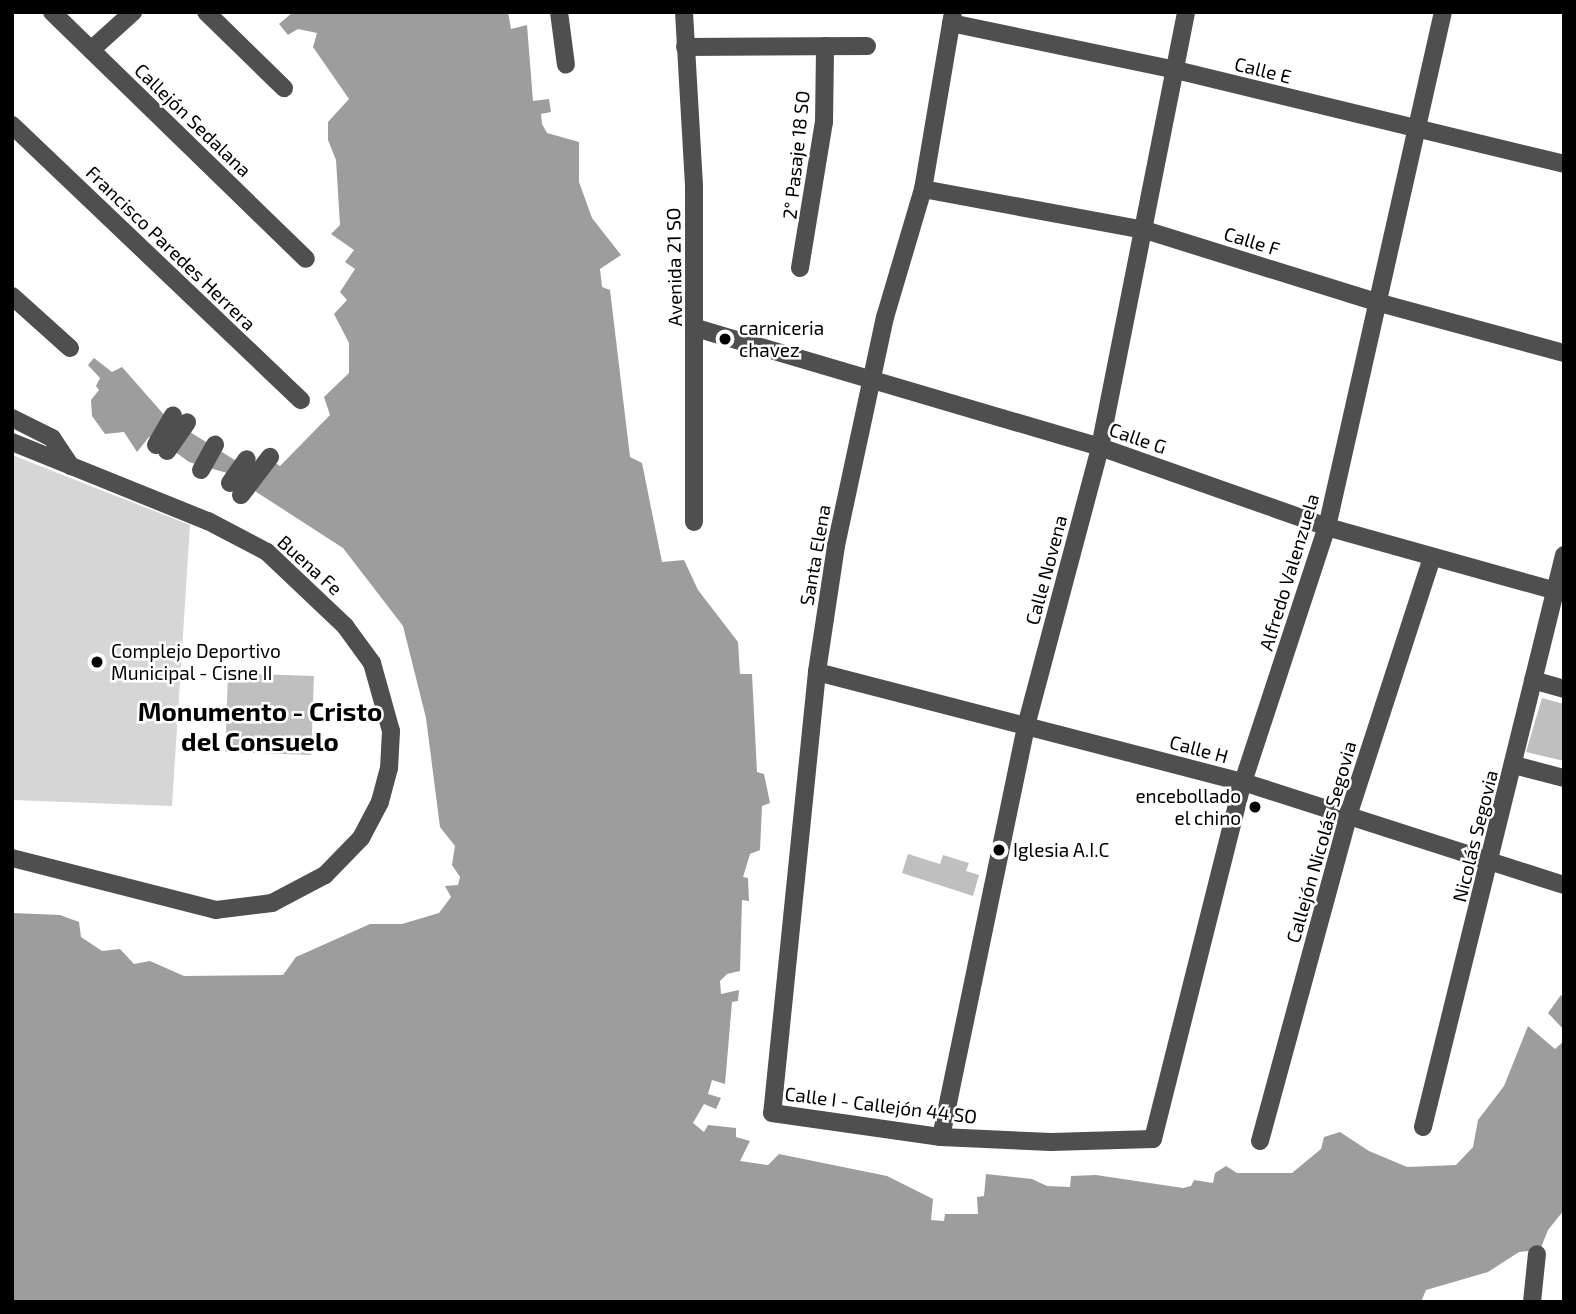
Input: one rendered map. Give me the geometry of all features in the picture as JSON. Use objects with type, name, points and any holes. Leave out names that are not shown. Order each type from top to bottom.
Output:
[{"type":"street","name":"Callejón Sedalana","points":[[52,12],[306,259]]},
{"type":"street","points":[[91,50],[133,12]]},
{"type":"street","points":[[206,12],[284,88]]},
{"type":"street","points":[[559,12],[566,65]]},
{"type":"street","name":"Avenida 21 SO","points":[[684,12],[696,328],[694,522]]},
{"type":"street","name":"Calle Novena","points":[[941,1137],[1026,726],[1101,447],[1186,12]]},
{"type":"street","name":"Alfredo Valenzuela","points":[[1153,1139],[1243,782],[1327,527],[1419,130],[1443,12]]},
{"type":"street","name":"Calle E","points":[[952,18],[1564,164]]},
{"type":"street","name":"Santa Elena","points":[[772,1113],[817,672],[836,546],[871,379],[923,188],[952,18]]},
{"type":"street","name":"2° Pasaje 18 SO","points":[[800,268],[819,159],[825,46]]},
{"type":"street","points":[[685,47],[867,46]]},
{"type":"street","name":"Francisco Paredes Herrera","points":[[12,125],[301,400]]},
{"type":"street","name":"Calle F","points":[[923,188],[1145,230],[1380,303],[1564,353]]},
{"type":"street","points":[[12,296],[70,348]]},
{"type":"street","name":"Calle G","points":[[696,328],[1101,447],[1327,527],[1559,592]]},
{"type":"street","points":[[12,418],[52,438],[71,466]]},
{"type":"street","points":[[167,451],[186,423]]},
{"type":"street","name":"Buena Fe","points":[[12,442],[208,521],[267,552],[345,626],[372,663],[391,732],[389,768],[380,802],[361,838],[326,875],[272,903],[216,910],[12,858]]},
{"type":"street","points":[[206,472],[220,449]]},
{"type":"street","points":[[247,459],[236,489],[270,457]]},
{"type":"street","name":"Nicolás Segovia","points":[[1423,1127],[1533,680],[1559,592],[1564,555]]},
{"type":"street","name":"Callejón Nicolás Segovia","points":[[1260,1141],[1348,816],[1433,558]]},
{"type":"street","name":"Calle H","points":[[817,672],[1243,782],[1564,885]]},
{"type":"street","points":[[1533,680],[1564,689]]},
{"type":"street","points":[[1514,765],[1564,778]]},
{"type":"street","name":"Calle I - Callejón 44 SO","points":[[772,1113],[941,1137],[1051,1142],[1153,1139]]},
{"type":"street","points":[[1532,1302],[1537,1254]]},
{"type":"shaded area","points":[[293,12],[508,12],[511,29],[527,25],[533,101],[549,99],[551,112],[541,114],[542,124],[547,133],[579,142],[579,182],[592,218],[621,255],[600,269],[602,287],[610,290],[630,457],[642,463],[662,562],[684,560],[698,590],[738,642],[740,674],[752,674],[757,772],[764,774],[770,803],[762,806],[760,850],[750,854],[743,877],[748,878],[749,901],[742,900],[740,971],[727,974],[720,981],[721,994],[739,990],[738,1001],[732,1002],[725,1084],[712,1080],[708,1094],[721,1098],[716,1109],[704,1104],[693,1123],[704,1132],[708,1125],[736,1128],[736,1137],[750,1141],[740,1161],[768,1165],[779,1154],[887,1176],[933,1199],[931,1220],[944,1221],[945,1214],[978,1214],[977,1197],[984,1196],[986,1174],[1032,1179],[1047,1186],[1070,1187],[1071,1176],[1096,1175],[1183,1188],[1191,1186],[1194,1180],[1213,1183],[1215,1173],[1226,1166],[1237,1173],[1292,1173],[1321,1149],[1324,1137],[1340,1132],[1369,1151],[1407,1167],[1456,1165],[1473,1147],[1478,1120],[1504,1086],[1528,1026],[1555,1049],[1564,1041],[1564,1210],[1548,1230],[1540,1250],[1519,1252],[1488,1272],[1426,1290],[1421,1302],[12,1302],[12,913],[60,915],[79,922],[81,937],[102,951],[120,949],[134,964],[150,961],[184,976],[283,975],[296,957],[370,924],[402,924],[439,913],[451,897],[445,886],[458,885],[460,877],[452,865],[455,846],[440,827],[426,718],[403,626],[343,548],[227,473],[189,462],[155,437],[149,437],[137,452],[124,432],[105,434],[92,416],[91,400],[99,390],[96,386],[100,378],[88,365],[94,358],[112,372],[122,367],[166,417],[254,472],[265,456],[280,466],[330,415],[324,397],[349,373],[349,343],[334,314],[347,300],[340,292],[355,269],[345,262],[354,250],[331,234],[340,225],[336,160],[328,140],[328,122],[349,99],[313,47],[317,33],[298,29],[288,35],[279,24]]},
{"type":"shaded area","name":"Complejo Deportivo Municipal - Cisne II","points":[[12,455],[190,525],[172,806],[12,800]]},
{"type":"shaded area","points":[[1561,995],[1564,997],[1564,1030],[1548,1013]]},
{"type":"building","points":[[228,673],[314,676],[311,755],[225,752]]},
{"type":"building","points":[[1542,698],[1564,704],[1564,761],[1526,752]]},
{"type":"building","points":[[908,854],[940,864],[943,855],[969,863],[966,871],[979,875],[973,896],[902,873]]},
{"type":"place","name":"carniceria chavez","points":[[725,339]]},
{"type":"place","name":"Complejo Deportivo Municipal - Cisne II","points":[[97,662]]},
{"type":"place","name":"encebollado el chino","points":[[1255,807]]},
{"type":"place","name":"Iglesia A.I.C","points":[[999,850]]},
{"type":"district","name":"Monumento - Cristo del Consuelo","points":[[260,726]]}]
